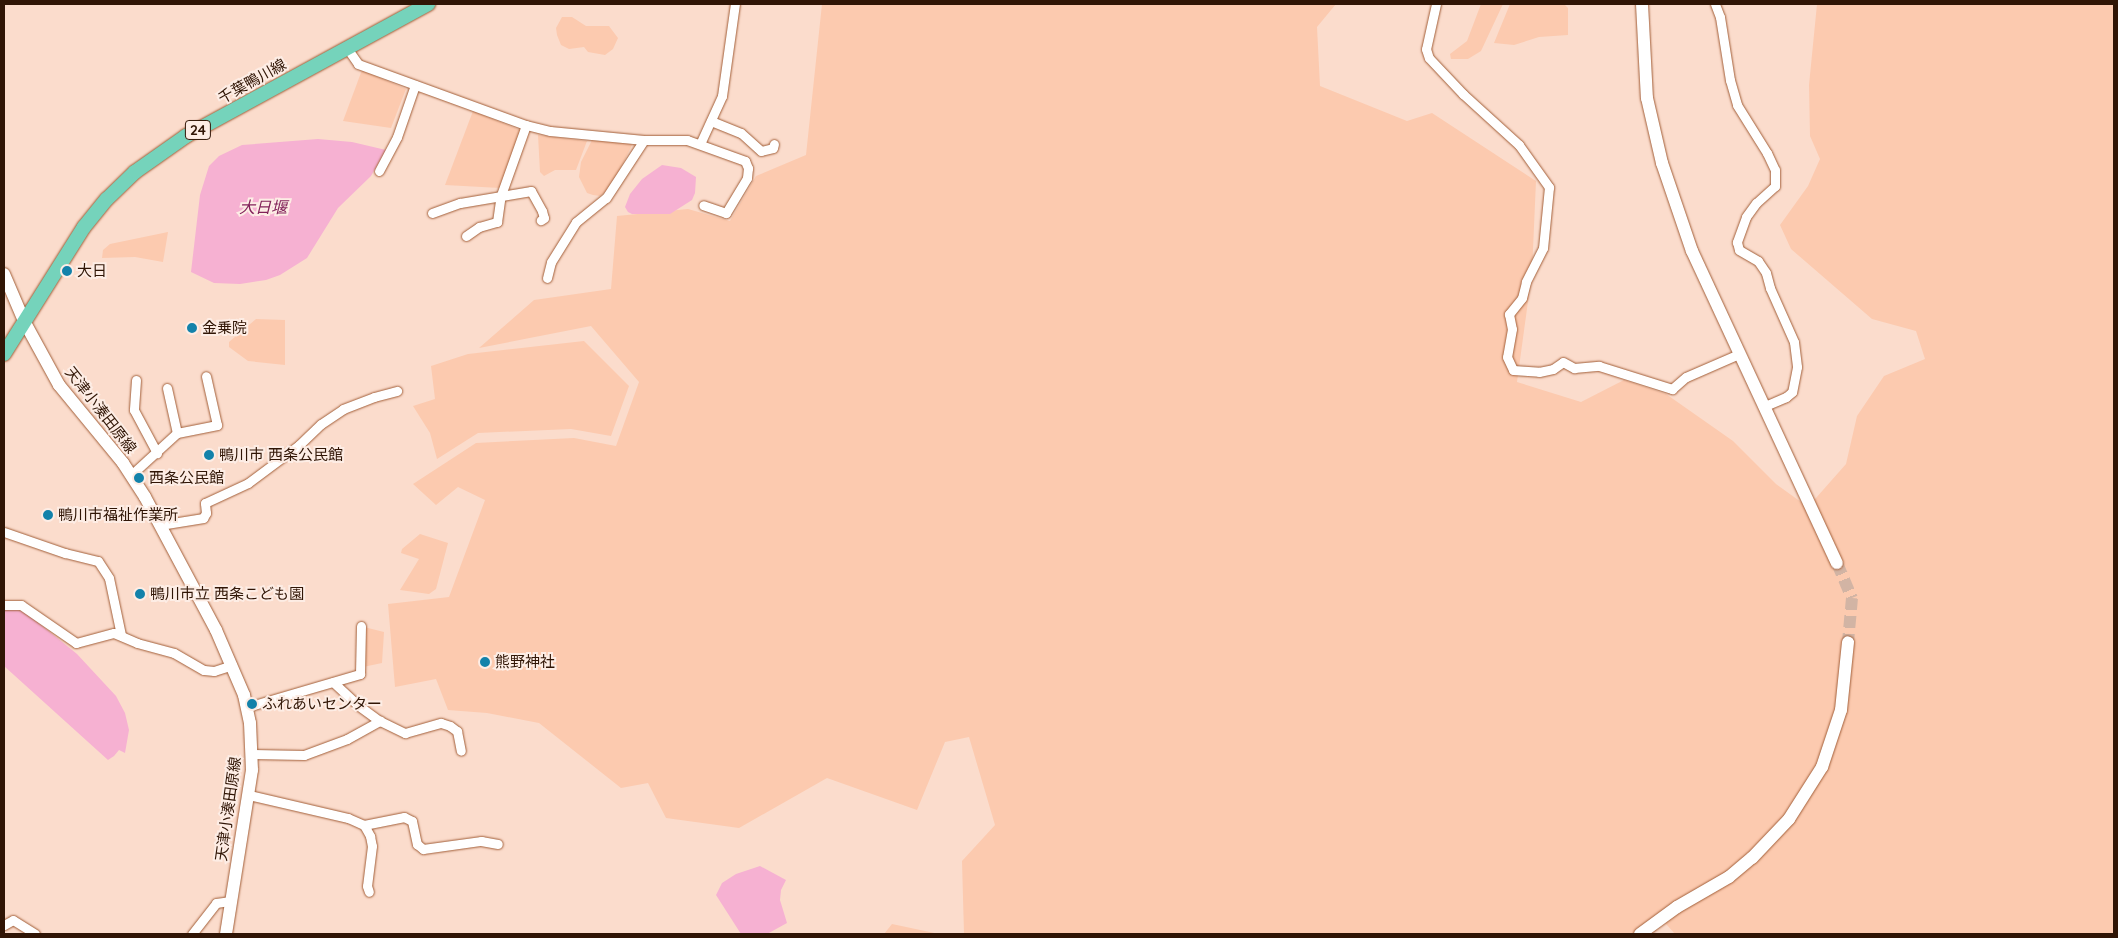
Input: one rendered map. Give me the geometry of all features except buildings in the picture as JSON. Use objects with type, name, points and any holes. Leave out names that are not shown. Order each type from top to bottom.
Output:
[{"type":"main road","name":"千葉鴨川線","points":[[4,354],[84,227],[107,199],[135,172],[186,136],[428,4]]},
{"type":"street","points":[[700,144],[722,96],[735,4]]},
{"type":"street","points":[[1436,4],[1426,49],[1429,58],[1463,94],[1519,145],[1549,187],[1543,248],[1526,282],[1522,298],[1509,314],[1512,329],[1507,357],[1513,370],[1539,372],[1553,369],[1563,362],[1574,368],[1599,366],[1672,389],[1686,377],[1739,354]]},
{"type":"street","points":[[1642,4],[1647,98],[1662,163],[1692,251],[1836,563]]},
{"type":"street","points":[[1715,4],[1720,17],[1730,80],[1737,105],[1767,153],[1774,170],[1775,186],[1756,204],[1746,217],[1737,242],[1739,250],[1758,262],[1766,273],[1770,288],[1794,342],[1797,366],[1792,392],[1786,397],[1763,406]]},
{"type":"street","points":[[347,48],[358,64],[526,125],[550,131],[644,140],[687,140],[745,161],[748,168],[747,178],[726,213],[702,205]]},
{"type":"street","points":[[379,171],[397,137],[415,85]]},
{"type":"street","points":[[711,121],[741,133],[761,151],[773,148],[774,144]]},
{"type":"street","points":[[466,236],[479,227],[497,222],[501,195],[526,125]]},
{"type":"street","points":[[547,278],[551,262],[576,222],[606,198],[616,187],[644,140]]},
{"type":"street","points":[[432,213],[460,203],[531,191],[542,210],[544,218],[541,220]]},
{"type":"street","name":"天津小湊田原線","points":[[4,274],[8,295],[66,394],[131,475],[160,525],[232,664],[247,707],[253,754],[249,795],[226,934]]},
{"type":"street","points":[[131,475],[177,433],[217,425],[206,376]]},
{"type":"street","points":[[136,380],[134,410],[157,453]]},
{"type":"street","points":[[167,388],[177,433]]},
{"type":"street","points":[[160,525],[203,518],[206,513],[205,503],[248,483],[299,445],[321,424],[343,409],[374,397],[397,391]]},
{"type":"street","points":[[4,532],[65,553],[98,561],[109,578],[121,635]]},
{"type":"street","points":[[4,605],[21,605],[76,643],[108,633],[121,635],[137,643],[174,653],[204,670],[214,671],[232,664]]},
{"type":"street","points":[[247,707],[295,695],[360,674],[362,626]]},
{"type":"street","points":[[1640,934],[1677,907],[1729,877],[1752,858],[1789,818],[1822,767],[1841,710],[1848,642]]},
{"type":"street","points":[[333,682],[359,706],[380,721],[405,733],[440,723],[450,726],[457,731],[461,751]]},
{"type":"street","points":[[253,754],[304,755],[347,739],[380,721]]},
{"type":"street","points":[[249,795],[348,818],[364,825],[404,816],[412,821],[417,844],[423,849],[481,841],[498,844]]},
{"type":"street","points":[[364,825],[370,836],[372,846],[367,886],[369,892]]},
{"type":"street","points":[[192,934],[216,903],[231,901]]},
{"type":"street","points":[[4,925],[12,920],[36,934]]},
{"type":"shaded area","points":[[822,4],[1336,4],[1317,27],[1320,86],[1407,121],[1432,113],[1536,181],[1532,272],[1517,382],[1581,402],[1624,380],[1666,394],[1733,441],[1776,484],[1808,507],[1846,464],[1857,416],[1884,376],[1925,359],[1916,331],[1872,319],[1791,249],[1780,225],[1808,186],[1820,159],[1810,136],[1809,85],[1817,4],[2114,4],[2114,934],[1675,934],[1658,915],[1632,934],[964,934],[962,861],[995,825],[969,737],[945,742],[917,810],[827,778],[739,828],[666,818],[648,783],[621,788],[539,723],[487,713],[448,710],[436,679],[395,687],[388,604],[449,597],[485,500],[458,487],[436,505],[413,484],[476,443],[574,438],[616,446],[639,382],[591,326],[479,348],[534,300],[611,289],[617,216],[688,209],[730,221],[756,176],[806,155]]},
{"type":"shaded area","points":[[1481,4],[1503,4],[1481,51],[1468,59],[1451,59],[1450,54],[1467,41]]},
{"type":"shaded area","points":[[1510,4],[1564,4],[1568,8],[1568,35],[1539,37],[1514,45],[1494,43]]},
{"type":"shaded area","points":[[562,17],[572,17],[586,26],[609,26],[618,38],[613,49],[605,55],[588,52],[584,47],[569,49],[561,45],[556,28]]},
{"type":"shaded area","points":[[362,70],[406,89],[391,128],[343,121]]},
{"type":"shaded area","points":[[473,111],[520,130],[500,188],[445,185]]},
{"type":"shaded area","points":[[538,135],[587,141],[576,170],[555,170],[544,176],[540,172]]},
{"type":"shaded area","points":[[592,140],[629,142],[632,145],[612,186],[600,196],[587,193],[579,177],[581,162]]},
{"type":"shaded area","points":[[168,232],[163,262],[135,257],[102,258],[103,250],[110,244]]},
{"type":"shaded area","points":[[256,319],[285,320],[285,365],[248,361],[229,347],[229,342]]},
{"type":"shaded area","points":[[584,341],[629,386],[611,436],[571,429],[478,433],[437,459],[430,433],[413,406],[435,399],[431,366],[468,354]]},
{"type":"shaded area","points":[[420,534],[448,543],[436,589],[429,594],[400,590],[419,559],[401,553],[402,549]]},
{"type":"shaded area","points":[[364,627],[384,632],[382,663],[363,667]]},
{"type":"shaded area","points":[[892,924],[939,934],[884,934]]},
{"type":"water","name":"大日堰","points":[[318,139],[352,142],[386,150],[371,176],[338,208],[307,258],[280,275],[266,280],[240,284],[214,283],[191,272],[200,195],[209,166],[219,156],[242,145]]},
{"type":"water","points":[[662,165],[681,168],[696,177],[695,193],[692,200],[670,214],[632,214],[628,212],[625,207],[630,194],[642,179]]},
{"type":"water","points":[[10,608],[25,612],[77,654],[116,696],[125,713],[129,730],[125,753],[119,750],[108,760],[4,666],[4,610]]},
{"type":"water","points":[[760,866],[786,880],[781,890],[780,900],[787,923],[767,934],[741,934],[716,895],[722,883],[736,874]]},
{"type":"tunnel","points":[[1837,563],[1852,598],[1848,642]]},
{"type":"place","name":"大日","points":[[67,271]]},
{"type":"place","name":"金乗院","points":[[192,328]]},
{"type":"place","name":"鴨川市 西条公民館","points":[[209,455]]},
{"type":"place","name":"西条公民館","points":[[139,478]]},
{"type":"place","name":"鴨川市福祉作業所","points":[[48,515]]},
{"type":"place","name":"鴨川市立 西条こども園","points":[[140,594]]},
{"type":"place","name":"熊野神社","points":[[485,662]]},
{"type":"place","name":"ふれあいセンター","points":[[252,704]]}]
